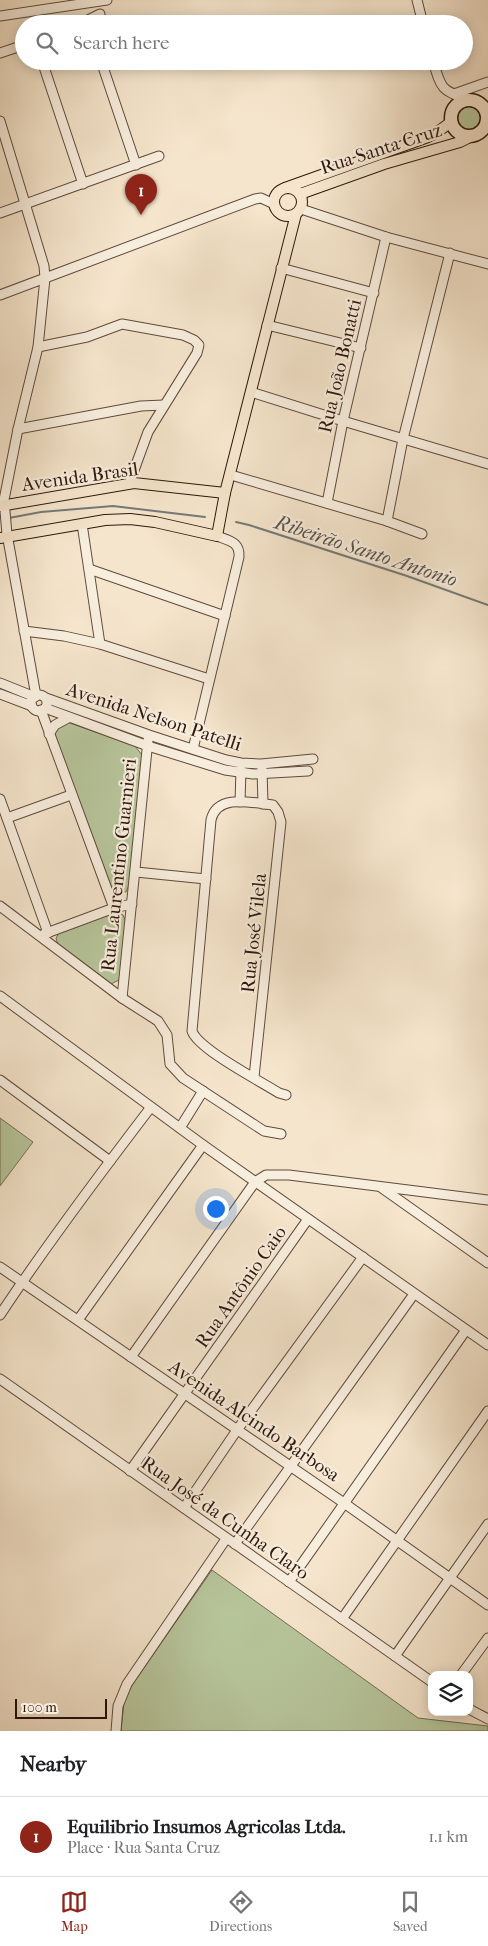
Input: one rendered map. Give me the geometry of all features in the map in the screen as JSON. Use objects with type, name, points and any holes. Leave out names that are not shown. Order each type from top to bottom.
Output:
[{"type":"highway","points":[[472,136],[482,131],[486,123],[485,109],[479,103],[466,100],[456,106],[451,116],[453,127],[461,135],[472,136],[488,133]]},
{"type":"main road","name":"Rua Santa Cruz","points":[[285,188],[436,133],[451,122]]},
{"type":"main road","name":"Rua Santa Cruz","points":[[300,194],[472,136]]},
{"type":"main road","points":[[338,168],[342,179]]},
{"type":"main road","points":[[5,536],[116,519],[142,520],[218,536],[225,493],[267,325],[303,201],[300,194],[294,188],[285,188],[278,192],[274,204],[282,215],[290,241]]},
{"type":"main road","points":[[282,215],[292,216],[299,211]]},
{"type":"main road","name":"Avenida Brasil","points":[[3,508],[129,484],[225,493]]},
{"type":"street","points":[[0,16],[107,0]]},
{"type":"street","points":[[417,0],[421,15]]},
{"type":"street","points":[[82,4],[84,15]]},
{"type":"street","points":[[0,53],[15,48]]},
{"type":"street","points":[[45,70],[83,184]]},
{"type":"street","points":[[104,70],[136,165]]},
{"type":"street","points":[[436,70],[440,85],[446,91],[479,103]]},
{"type":"street","points":[[454,94],[488,82]]},
{"type":"street","points":[[0,121],[44,266],[45,278],[38,347],[18,429],[5,494],[3,508],[5,536],[38,704],[114,908]]},
{"type":"street","points":[[0,212],[159,156]]},
{"type":"street","points":[[0,295],[255,199],[261,198],[274,204]]},
{"type":"street","points":[[299,211],[386,237],[450,252],[488,264]]},
{"type":"street","name":"Rua João Bonatti","points":[[327,503],[343,421],[386,237]]},
{"type":"street","points":[[387,521],[403,439],[450,252]]},
{"type":"street","points":[[282,268],[374,292]]},
{"type":"street","points":[[38,347],[87,337],[122,324],[182,335],[194,340],[199,345],[197,353],[144,440],[129,484]]},
{"type":"street","points":[[267,325],[361,348]]},
{"type":"street","points":[[251,392],[488,464]]},
{"type":"street","points":[[18,429],[141,406],[164,406]]},
{"type":"street","points":[[231,475],[387,521],[422,534]]},
{"type":"street","points":[[82,524],[100,644]]},
{"type":"street","points":[[193,749],[226,616],[239,552],[237,545],[218,536]]},
{"type":"street","points":[[89,569],[226,616]]},
{"type":"street","points":[[24,631],[64,636],[100,644],[209,679]]},
{"type":"street","name":"Avenida Nelson Patelli","points":[[0,683],[68,718],[225,770],[242,774],[308,771]]},
{"type":"street","name":"Avenida Nelson Patelli","points":[[0,694],[38,704],[47,704],[46,698],[211,756],[241,763],[261,764],[313,759]]},
{"type":"street","points":[[49,734],[55,725],[68,718]]},
{"type":"street","name":"Rua Laurentino Guarnieri","points":[[122,998],[149,735]]},
{"type":"street","points":[[240,802],[241,763]]},
{"type":"street","points":[[261,764],[263,804],[240,802],[224,804],[214,811],[211,820],[192,1027],[194,1036],[200,1043],[279,1093],[286,1095]]},
{"type":"street","points":[[7,818],[71,795]]},
{"type":"street","points":[[0,799],[44,934]]},
{"type":"street","name":"Rua José Vilela","points":[[254,1077],[281,833],[280,818],[276,808],[273,805],[263,804]]},
{"type":"street","points":[[136,872],[206,879]]},
{"type":"street","points":[[44,934],[114,908],[132,904]]},
{"type":"street","points":[[0,906],[44,934],[122,998],[158,1021],[166,1031],[169,1044],[169,1060],[172,1068],[183,1078],[264,1131],[281,1134]]},
{"type":"street","points":[[0,996],[203,1145],[488,1345]]},
{"type":"street","points":[[0,1080],[110,1161]]},
{"type":"street","points":[[180,1128],[203,1091]]},
{"type":"street","points":[[0,1315],[22,1282],[151,1107]]},
{"type":"street","points":[[78,1320],[203,1145]]},
{"type":"street","points":[[131,1357],[255,1182],[266,1175],[280,1174],[488,1200]]},
{"type":"street","points":[[381,1187],[488,1263]]},
{"type":"street","name":"Rua Antônio Caio","points":[[130,1471],[308,1219]]},
{"type":"street","points":[[184,1508],[237,1430],[363,1257]]},
{"type":"street","name":"Avenida Alcindo Barbosa","points":[[0,1266],[344,1503],[488,1605]]},
{"type":"street","points":[[116,1731],[118,1706],[127,1684],[231,1541],[290,1466],[414,1294]]},
{"type":"street","points":[[289,1582],[466,1330]]},
{"type":"street","name":"Rua José da Cunha Claro","points":[[0,1379],[428,1679]]},
{"type":"street","points":[[342,1619],[488,1411]]},
{"type":"street","points":[[395,1656],[488,1524]]},
{"type":"street","points":[[464,1671],[488,1638]]},
{"type":"street","points":[[473,1711],[488,1719]]},
{"type":"green space","points":[[469,104],[479,108],[483,118],[479,128],[469,132],[459,128],[455,118],[459,108]]},
{"type":"green space","points":[[67,722],[135,746],[142,755],[130,883],[126,892],[116,892],[112,889],[54,739],[55,726]]},
{"type":"green space","points":[[117,912],[123,915],[126,922],[121,975],[119,980],[111,984],[58,945],[56,938],[59,933]]},
{"type":"green space","points":[[0,1118],[33,1142],[0,1186]]},
{"type":"green space","points":[[212,1570],[418,1718],[488,1726],[488,1731],[121,1731],[124,1703],[130,1688]]},
{"type":"waterway","name":"Ribeirão Santo Antonio","points":[[9,518],[41,512],[113,506],[205,517]]},
{"type":"waterway","name":"Ribeirão Santo Antonio","points":[[236,522],[407,576],[488,605]]},
{"type":"place","name":"Equilibrio Insumos Agricolas Ltda.","points":[[141,215]]}]
